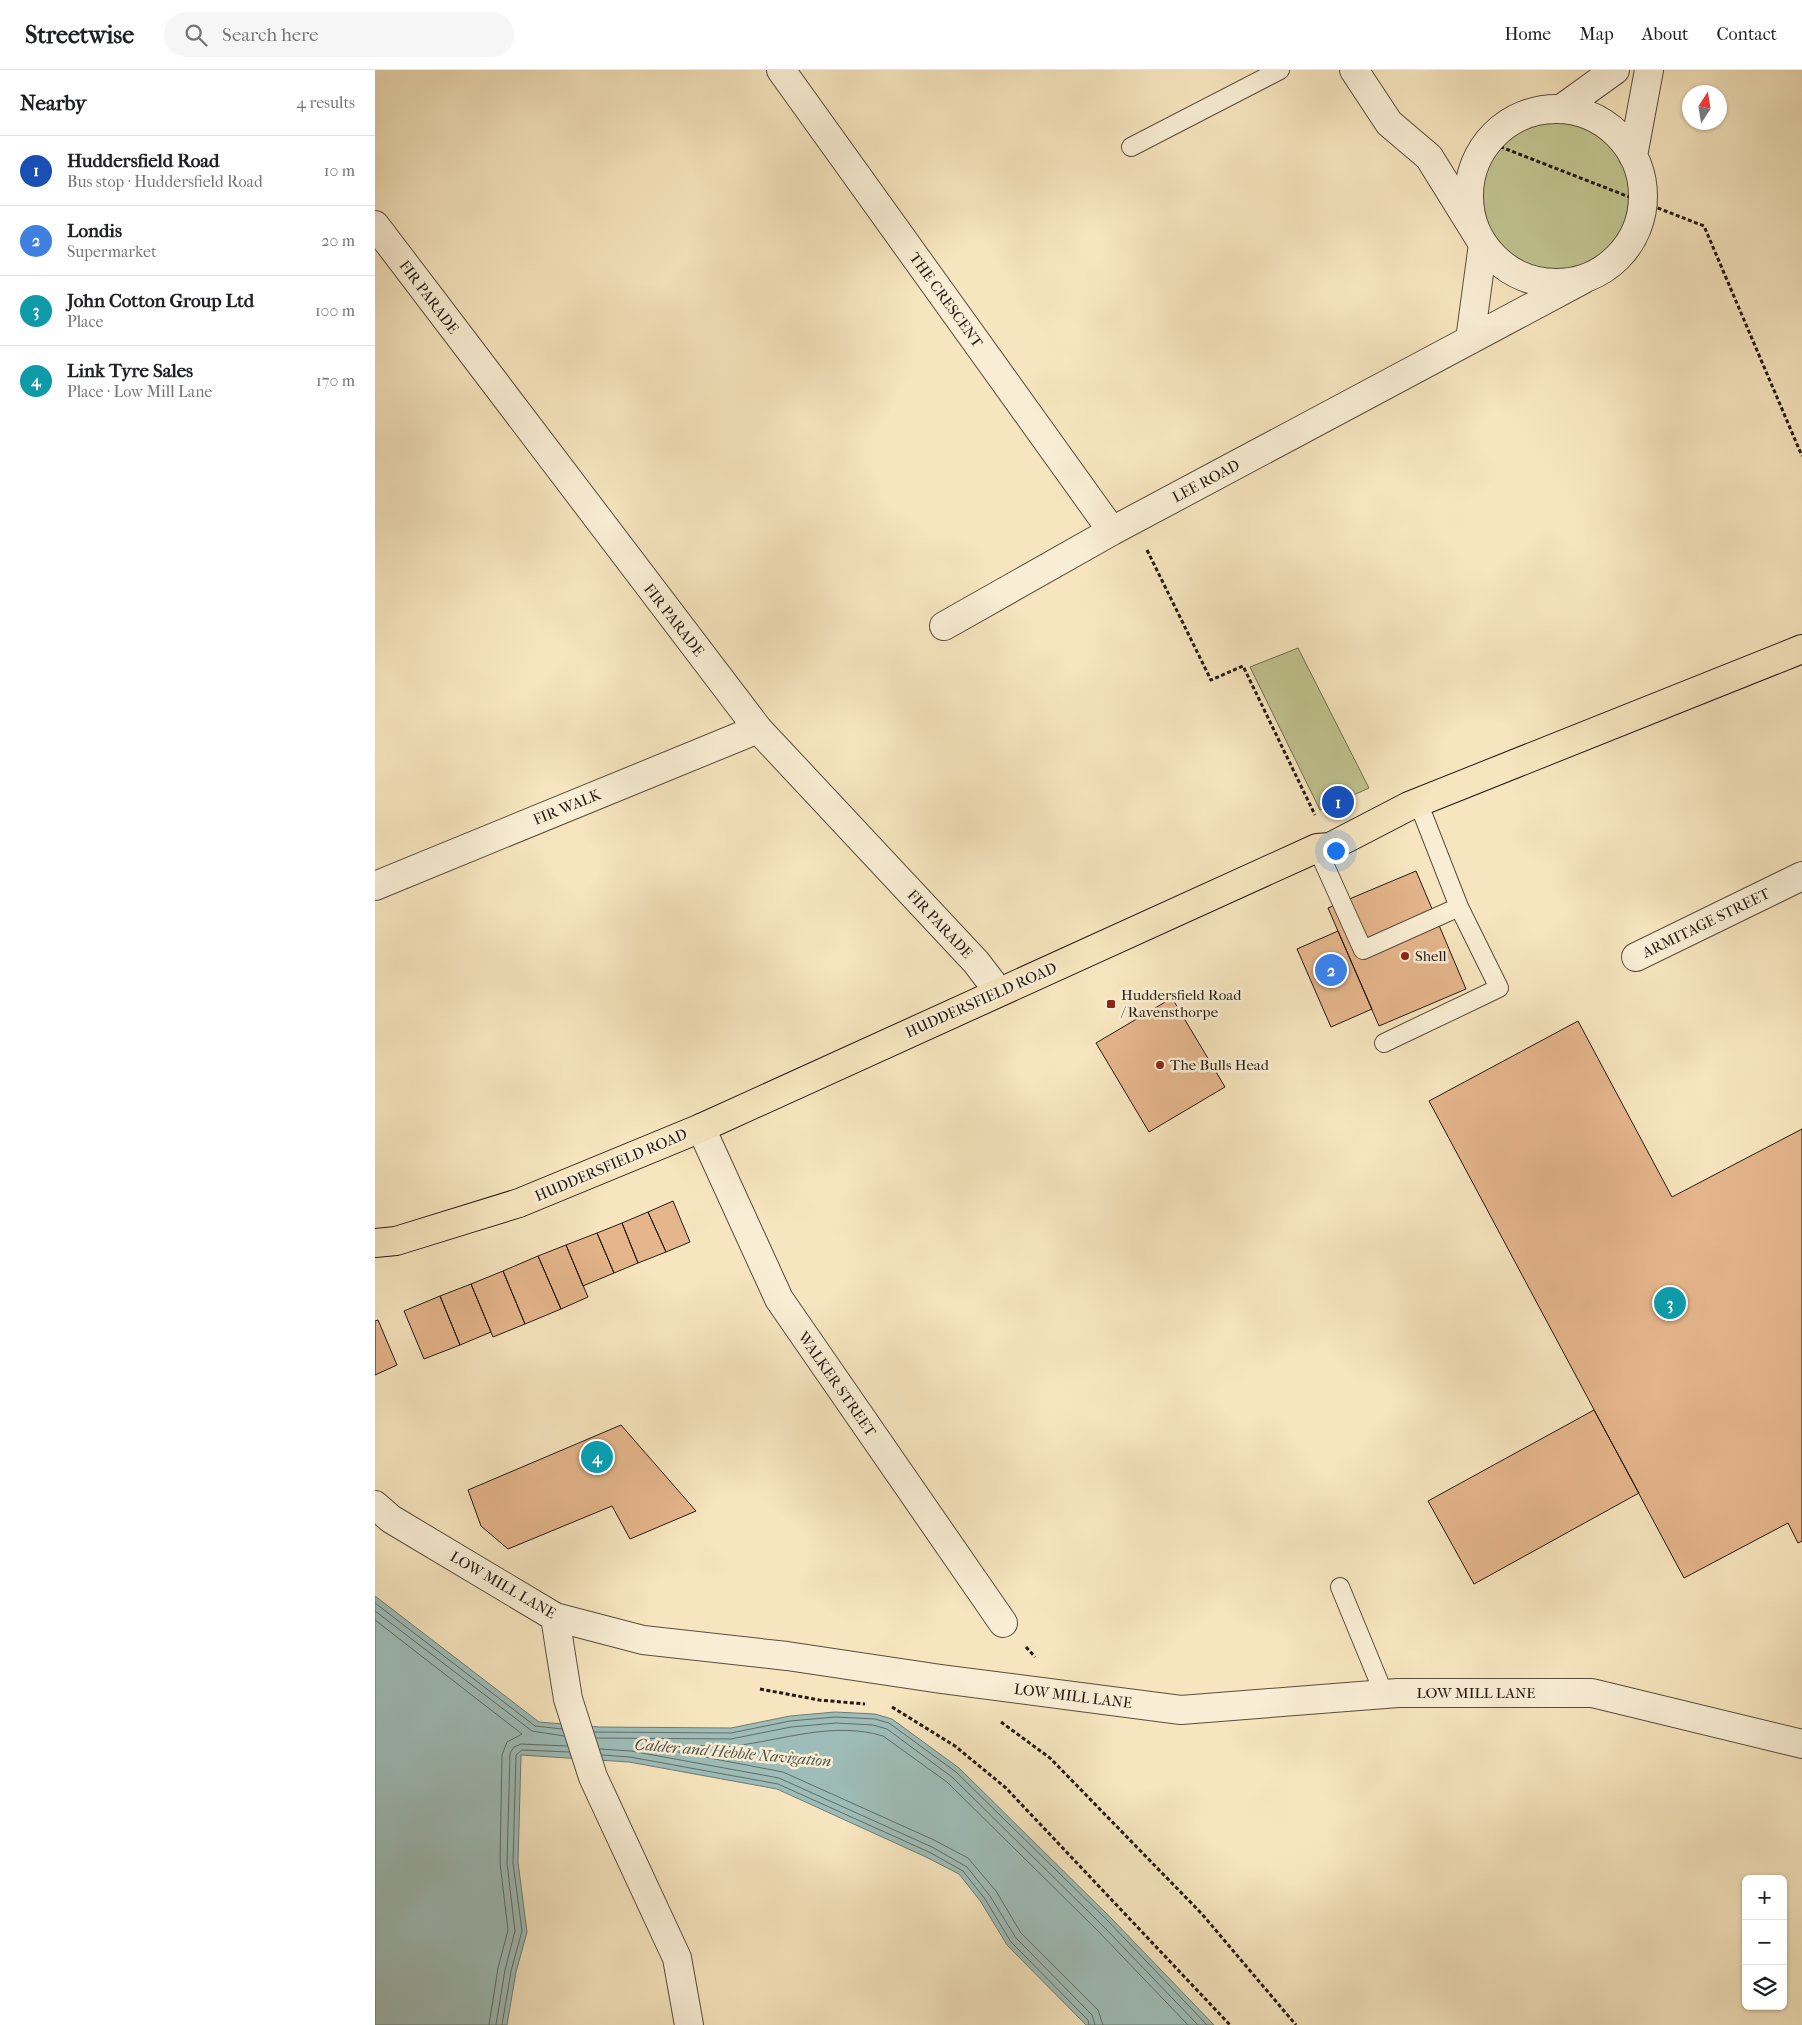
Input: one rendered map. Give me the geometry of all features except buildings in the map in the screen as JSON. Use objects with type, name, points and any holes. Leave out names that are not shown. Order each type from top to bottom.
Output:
[{"type":"highway","name":"HUDDERSFIELD ROAD","points":[[375,1243],[396,1241],[519,1203],[701,1128],[999,992],[1324,848],[1418,802],[1802,649]]},
{"type":"street","name":"THE CRESCENT","points":[[781,70],[1122,525]]},
{"type":"street","points":[[1354,70],[1389,123],[1429,157],[1483,244],[1470,340]]},
{"type":"street","name":"LEE ROAD","points":[[1561,109],[1615,70]]},
{"type":"street","name":"LEE ROAD","points":[[1633,156],[1649,70]]},
{"type":"street","name":"LEE ROAD","points":[[945,626],[1122,525],[1470,340],[1584,279],[1610,265],[1630,242],[1641,214],[1643,185],[1633,156],[1615,132],[1590,116],[1561,109],[1533,112],[1508,123],[1487,142],[1474,166],[1468,192],[1471,220],[1483,244],[1501,264],[1525,278],[1555,284],[1584,279]]},
{"type":"street","points":[[1429,157],[1474,166]]},
{"type":"street","name":"FIR PARADE","points":[[375,225],[758,729],[969,955],[999,992]]},
{"type":"street","name":"FIR WALK","points":[[375,886],[758,729]]},
{"type":"street","name":"ARMITAGE STREET","points":[[1636,957],[1802,876]]},
{"type":"street","name":"WALKER STREET","points":[[701,1128],[779,1299],[1003,1623]]},
{"type":"street","name":"LOW MILL LANE","points":[[375,1505],[391,1519],[555,1617],[643,1640],[787,1656],[941,1679],[1181,1710],[1384,1694],[1591,1693],[1802,1744]]},
{"type":"street","points":[[555,1617],[563,1655],[568,1699],[593,1777],[677,1958],[689,2025]]},
{"type":"lane","points":[[1131,148],[1280,70]]},
{"type":"lane","points":[[1384,1043],[1499,988],[1459,907],[1418,802]]},
{"type":"lane","points":[[1324,848],[1363,950],[1459,907]]},
{"type":"lane","points":[[1340,1587],[1384,1694]]},
{"type":"path","points":[[1487,142],[1704,226],[1802,456]]},
{"type":"path","points":[[1122,525],[1211,680],[1243,666],[1324,848]]},
{"type":"path","points":[[753,1688],[819,1700],[873,1705]]},
{"type":"path","points":[[883,1706],[892,1707],[955,1746],[1006,1788],[1230,2025]]},
{"type":"path","points":[[996,1719],[1051,1758],[1202,1914],[1296,2025]]},
{"type":"green space","points":[[1556,109],[1573,111],[1589,116],[1611,129],[1623,141],[1639,171],[1643,196],[1641,213],[1636,229],[1623,251],[1611,263],[1581,279],[1556,283],[1539,281],[1523,276],[1501,263],[1489,251],[1473,221],[1469,196],[1471,179],[1476,163],[1489,141],[1501,129],[1531,113]]},
{"type":"green space","points":[[1298,648],[1369,788],[1320,810],[1250,667]]},
{"type":"water","name":"Calder and Hebble Navigation","points":[[375,1596],[539,1722],[599,1727],[731,1728],[790,1716],[835,1712],[875,1714],[892,1719],[959,1768],[1111,1918],[1214,2025],[1086,2025],[1007,1945],[981,1902],[959,1874],[777,1789],[629,1762],[521,1755],[518,1862],[527,1932],[516,1972],[507,2025],[375,2025]]},
{"type":"place","name":"Huddersfield Road","points":[[1338,802]]},
{"type":"place","name":"Shell","points":[[1405,956]]},
{"type":"place","name":"Londis","points":[[1331,970]]},
{"type":"place","name":"Huddersfield Road / Ravensthorpe","points":[[1111,1004]]},
{"type":"place","name":"The Bulls Head","points":[[1160,1065]]},
{"type":"place","name":"John Cotton Group Ltd","points":[[1670,1303]]},
{"type":"place","name":"Link Tyre Sales","points":[[597,1457]]}]
